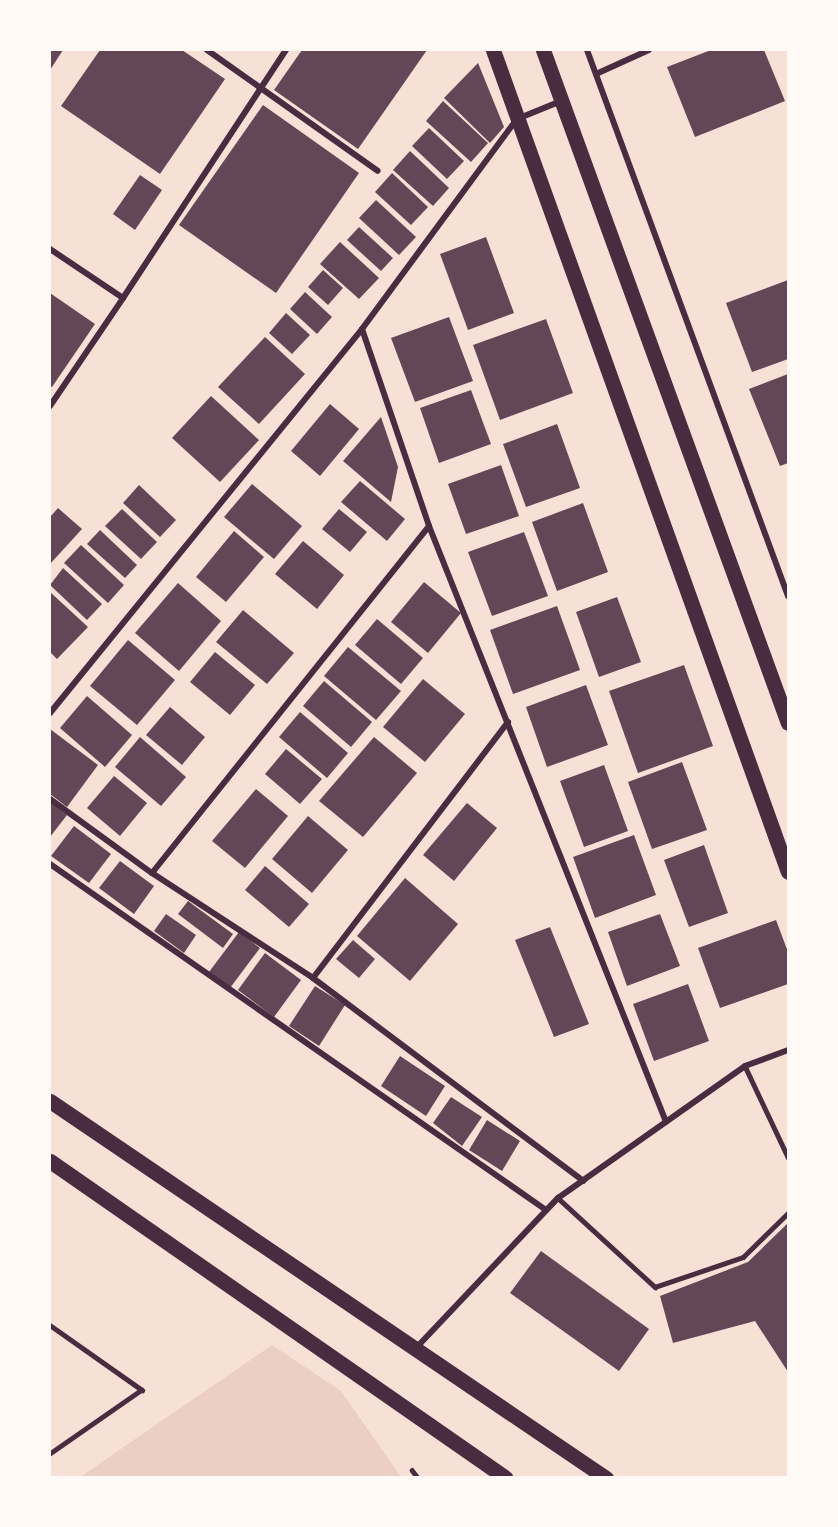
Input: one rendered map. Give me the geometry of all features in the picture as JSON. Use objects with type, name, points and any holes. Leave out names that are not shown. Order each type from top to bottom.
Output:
[{"type":"main road","points":[[493,50],[789,872]]},
{"type":"main road","points":[[543,50],[789,723]]},
{"type":"main road","points":[[50,1101],[606,1478]]},
{"type":"main road","points":[[50,1161],[506,1478]]},
{"type":"street","points":[[207,50],[378,171]]},
{"type":"street","points":[[50,406],[286,50]]},
{"type":"street","points":[[587,50],[789,596]]},
{"type":"street","points":[[596,74],[649,50]]},
{"type":"street","points":[[50,713],[362,329],[517,119],[562,101]]},
{"type":"street","points":[[50,249],[123,298]]},
{"type":"street","points":[[362,329],[429,526],[666,1122]]},
{"type":"street","points":[[152,873],[429,526]]},
{"type":"street","points":[[313,978],[508,722]]},
{"type":"street","points":[[50,799],[152,873],[313,978],[583,1181]]},
{"type":"street","points":[[50,864],[546,1210]]},
{"type":"street","points":[[415,1348],[558,1198],[745,1066],[789,1050]]},
{"type":"lane","points":[[745,1066],[789,1157]]},
{"type":"lane","points":[[558,1198],[656,1287],[742,1257],[789,1213]]},
{"type":"lane","points":[[50,1325],[142,1390],[50,1454]]},
{"type":"lane","points":[[412,1470],[418,1478]]},
{"type":"shaded area","points":[[272,1345],[341,1391],[401,1477],[80,1477]]},
{"type":"building","points":[[50,50],[63,50],[50,70]]},
{"type":"building","points":[[100,50],[182,50],[225,79],[160,174],[61,106]]},
{"type":"building","points":[[302,50],[427,50],[358,149],[274,90]]},
{"type":"building","points":[[711,50],[764,50],[785,101],[695,137],[667,67]]},
{"type":"building","points":[[478,63],[504,127],[490,143],[444,98]]},
{"type":"building","points":[[443,101],[488,143],[471,162],[426,121]]},
{"type":"building","points":[[263,105],[359,173],[276,293],[179,225]]},
{"type":"building","points":[[429,128],[464,161],[447,179],[412,146]]},
{"type":"building","points":[[410,151],[449,188],[433,206],[393,170]]},
{"type":"building","points":[[392,173],[428,207],[411,225],[375,192]]},
{"type":"building","points":[[140,175],[162,190],[135,230],[113,214]]},
{"type":"building","points":[[376,200],[416,237],[399,255],[359,218]]},
{"type":"building","points":[[359,227],[393,258],[381,271],[347,240]]},
{"type":"building","points":[[486,237],[514,313],[468,330],[440,254]]},
{"type":"building","points":[[340,242],[379,278],[359,299],[320,264]]},
{"type":"building","points":[[323,270],[343,288],[328,305],[308,287]]},
{"type":"building","points":[[788,280],[788,359],[752,372],[726,303]]},
{"type":"building","points":[[305,292],[332,317],[317,334],[290,309]]},
{"type":"building","points":[[50,293],[95,324],[52,387],[50,386]]},
{"type":"building","points":[[286,313],[310,335],[292,354],[269,333]]},
{"type":"building","points":[[449,317],[473,381],[415,402],[391,338]]},
{"type":"building","points":[[546,319],[573,393],[500,420],[473,345]]},
{"type":"building","points":[[265,337],[305,374],[259,424],[218,387]]},
{"type":"building","points":[[788,374],[788,463],[780,466],[749,389]]},
{"type":"building","points":[[471,390],[491,444],[439,463],[420,408]]},
{"type":"building","points":[[211,396],[259,440],[220,482],[172,438]]},
{"type":"building","points":[[330,404],[359,429],[320,476],[291,451]]},
{"type":"building","points":[[381,417],[398,467],[391,502],[343,461]]},
{"type":"building","points":[[557,424],[580,488],[526,507],[503,444]]},
{"type":"building","points":[[501,465],[519,516],[466,534],[448,484]]},
{"type":"building","points":[[360,481],[405,519],[387,541],[341,502]]},
{"type":"building","points":[[252,484],[302,526],[274,559],[224,517]]},
{"type":"building","points":[[139,485],[176,520],[160,537],[123,503]]},
{"type":"building","points":[[583,503],[608,572],[557,591],[532,522]]},
{"type":"building","points":[[58,508],[82,529],[50,564],[50,517]]},
{"type":"building","points":[[122,509],[157,542],[141,559],[105,526]]},
{"type":"building","points":[[339,509],[367,532],[350,552],[322,529]]},
{"type":"building","points":[[100,530],[137,565],[125,578],[87,544]]},
{"type":"building","points":[[234,531],[264,557],[226,602],[196,577]]},
{"type":"building","points":[[524,532],[548,596],[492,616],[468,552]]},
{"type":"building","points":[[303,541],[344,575],[317,609],[275,574]]},
{"type":"building","points":[[81,545],[124,585],[108,603],[64,563]]},
{"type":"building","points":[[63,568],[102,604],[87,620],[50,585]]},
{"type":"building","points":[[424,582],[461,613],[428,653],[391,622]]},
{"type":"building","points":[[178,583],[221,621],[179,671],[135,633]]},
{"type":"building","points":[[50,592],[88,627],[57,659],[50,652]]},
{"type":"building","points":[[617,597],[641,662],[599,677],[576,612]]},
{"type":"building","points":[[557,606],[580,670],[513,694],[490,630]]},
{"type":"building","points":[[243,610],[294,653],[267,684],[216,642]]},
{"type":"building","points":[[377,619],[423,658],[401,684],[355,645]]},
{"type":"building","points":[[128,640],[175,680],[137,725],[90,686]]},
{"type":"building","points":[[348,647],[401,691],[376,720],[324,676]]},
{"type":"building","points":[[215,652],[255,685],[230,715],[190,682]]},
{"type":"building","points":[[684,665],[713,746],[638,773],[609,691]]},
{"type":"building","points":[[423,679],[465,714],[425,762],[383,727]]},
{"type":"building","points":[[324,681],[372,722],[351,747],[303,706]]},
{"type":"building","points":[[586,685],[608,745],[547,767],[526,707]]},
{"type":"building","points":[[87,696],[132,735],[105,767],[60,728]]},
{"type":"building","points":[[170,707],[205,737],[182,765],[146,735]]},
{"type":"building","points":[[300,712],[348,753],[327,778],[279,737]]},
{"type":"building","points":[[50,729],[98,765],[67,807],[50,794]]},
{"type":"building","points":[[140,737],[186,777],[161,806],[115,767]]},
{"type":"building","points":[[374,737],[417,773],[363,837],[319,801]]},
{"type":"building","points":[[286,749],[322,779],[300,804],[265,774]]},
{"type":"building","points":[[682,762],[707,830],[652,849],[628,782]]},
{"type":"building","points":[[604,765],[628,831],[584,847],[560,781]]},
{"type":"building","points":[[114,776],[147,803],[120,836],[87,808]]},
{"type":"building","points":[[256,789],[288,816],[245,868],[212,841]]},
{"type":"building","points":[[50,802],[67,815],[50,837]]},
{"type":"building","points":[[467,803],[497,828],[454,881],[423,855]]},
{"type":"building","points":[[308,816],[348,850],[312,893],[272,859]]},
{"type":"building","points":[[74,826],[111,854],[89,883],[51,856]]},
{"type":"building","points":[[634,835],[656,895],[595,918],[573,857]]},
{"type":"building","points":[[704,845],[728,913],[689,927],[664,860]]},
{"type":"building","points":[[120,861],[154,886],[134,914],[99,888]]},
{"type":"building","points":[[265,866],[309,904],[289,927],[245,890]]},
{"type":"building","points":[[405,878],[458,924],[410,981],[357,936]]},
{"type":"building","points":[[188,901],[233,934],[223,948],[178,914]]},
{"type":"building","points":[[166,914],[196,935],[184,953],[154,931]]},
{"type":"building","points":[[660,914],[680,966],[627,986],[608,932]]},
{"type":"building","points":[[776,920],[788,952],[788,984],[720,1008],[698,948]]},
{"type":"building","points":[[550,927],[589,1024],[554,1037],[515,940]]},
{"type":"building","points":[[239,932],[260,948],[230,988],[209,972]]},
{"type":"building","points":[[353,940],[375,959],[359,978],[336,959]]},
{"type":"building","points":[[265,953],[301,980],[274,1017],[238,990]]},
{"type":"building","points":[[688,984],[709,1041],[654,1061],[633,1004]]},
{"type":"building","points":[[315,986],[345,1005],[319,1046],[289,1026]]},
{"type":"building","points":[[400,1056],[445,1086],[426,1116],[381,1086]]},
{"type":"building","points":[[451,1097],[482,1117],[462,1146],[433,1123]]},
{"type":"building","points":[[487,1120],[520,1141],[502,1171],[469,1150]]},
{"type":"building","points":[[788,1223],[788,1372],[755,1321],[673,1343],[660,1296],[748,1262]]},
{"type":"building","points":[[541,1251],[649,1329],[619,1371],[510,1293]]}]
